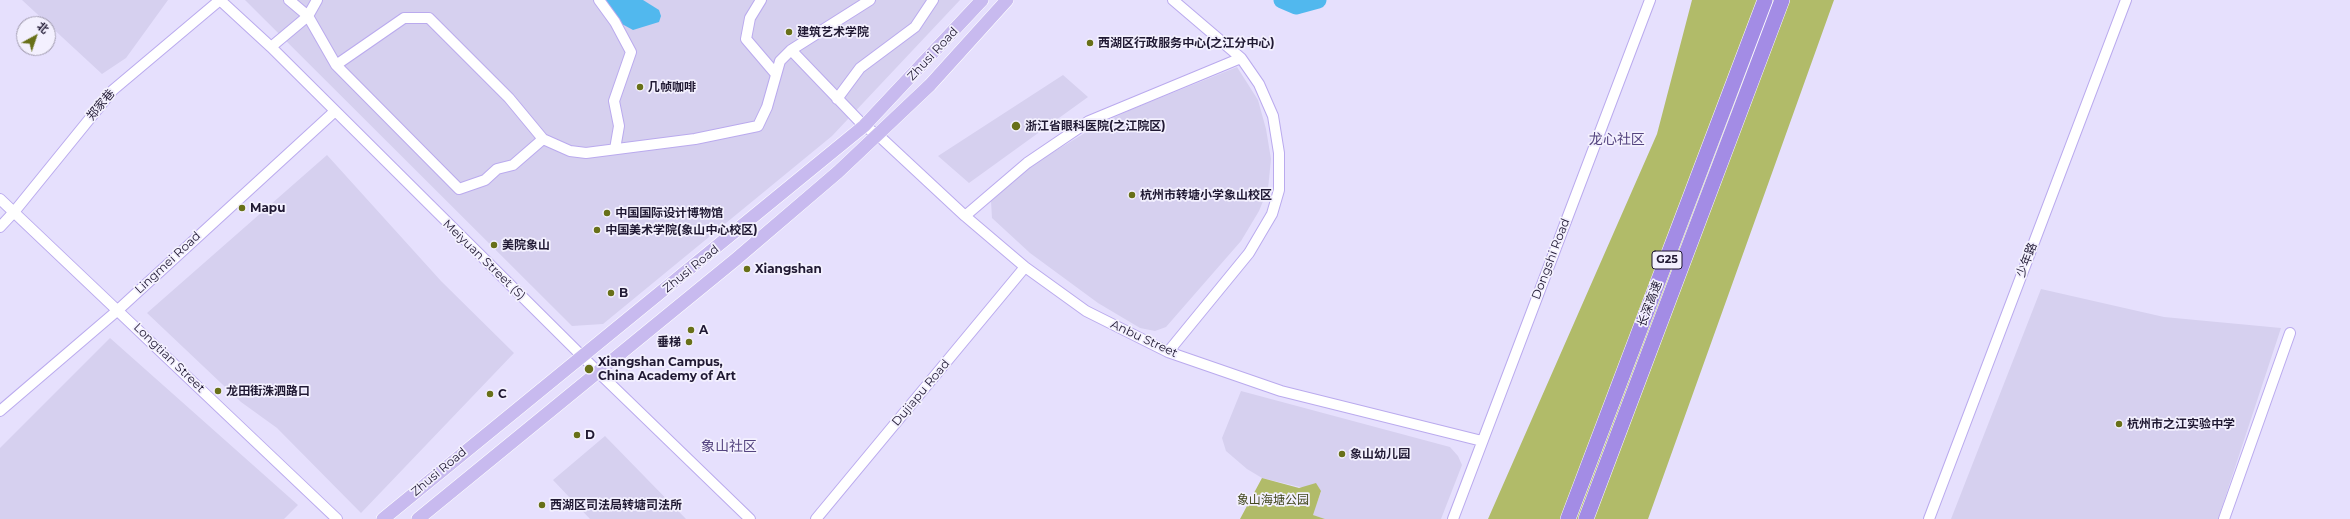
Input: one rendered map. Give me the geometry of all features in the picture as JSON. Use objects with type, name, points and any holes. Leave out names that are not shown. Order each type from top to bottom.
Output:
[{"type":"highway","name":"长深高速","points":[[1568,519],[1765,0]]},
{"type":"highway","name":"长深高速","points":[[1586,519],[1782,0]]},
{"type":"main road","name":"Zhusi Road","points":[[383,519],[582,356],[693,268],[864,126],[982,0]]},
{"type":"main road","name":"Zhusi Road","points":[[418,519],[597,371],[735,260],[878,135],[930,85],[1007,0]]},
{"type":"street","name":"Meiyuan Street (S)","points":[[220,0],[271,47],[334,112],[597,371],[750,519]]},
{"type":"street","name":"郑家巷","points":[[0,227],[14,212],[113,90],[220,0]]},
{"type":"street","points":[[289,0],[308,16],[336,65],[459,189],[485,180],[497,169],[512,165],[543,139]]},
{"type":"street","points":[[271,47],[308,16],[317,0]]},
{"type":"street","points":[[599,0],[615,22],[631,52],[614,102],[619,126],[615,149]]},
{"type":"street","points":[[761,0],[750,18],[746,39],[775,73]]},
{"type":"street","points":[[336,65],[404,18],[429,18],[509,98],[543,139],[553,145],[570,151],[586,153],[695,139],[758,126],[767,107],[775,73],[780,61],[791,50],[870,0]]},
{"type":"street","points":[[837,99],[860,68],[915,26],[933,0]]},
{"type":"street","points":[[1168,352],[1249,253],[1272,214],[1279,190],[1279,153],[1273,116],[1260,84],[1241,58],[1174,0]]},
{"type":"street","name":"Dongshi Road","points":[[1453,519],[1650,0]]},
{"type":"street","name":"少年路","points":[[1929,519],[2126,0]]},
{"type":"street","name":"Anbu Street","points":[[791,50],[864,126],[878,135],[965,216],[1025,267],[1086,311],[1168,352],[1281,391],[1482,441]]},
{"type":"street","points":[[965,216],[1027,163],[1089,121],[1241,58]]},
{"type":"street","name":"Lingmei Road","points":[[0,411],[118,310],[334,112]]},
{"type":"street","name":"Longtian Street","points":[[0,199],[336,519]]},
{"type":"street","name":"Dujiapu Road","points":[[816,519],[1025,267]]},
{"type":"street","points":[[2224,519],[2290,333]]},
{"type":"shaded area","points":[[22,0],[168,0],[126,58],[102,74],[56,31],[56,16],[39,16]]},
{"type":"shaded area","name":"中国美术学院(象山中心校区)","points":[[245,0],[960,0],[832,136],[603,324],[572,326]]},
{"type":"shaded area","name":"杭州市转塘小学象山校区","points":[[1237,67],[1258,100],[1266,129],[1271,159],[1268,189],[1259,211],[1241,241],[1166,327],[1155,331],[1140,328],[1098,303],[1030,253],[992,218],[991,201],[1032,165],[1098,125],[1130,110]]},
{"type":"shaded area","name":"浙江省眼科医院(之江院区)","points":[[1063,75],[1088,97],[969,183],[938,156]]},
{"type":"shaded area","points":[[327,155],[441,281],[514,353],[361,513],[277,428],[241,402],[147,313]]},
{"type":"shaded area","name":"杭州市之江实验中学","points":[[2041,289],[2164,317],[2281,328],[2218,519],[1951,519]]},
{"type":"shaded area","points":[[110,338],[298,505],[284,519],[0,519],[0,448]]},
{"type":"shaded area","name":"象山幼儿园","points":[[1241,391],[1450,447],[1458,456],[1462,465],[1441,519],[1325,519],[1312,515],[1321,492],[1262,478],[1247,469],[1226,451],[1222,438]]},
{"type":"shaded area","points":[[605,436],[686,519],[590,519],[553,480]]},
{"type":"green space","points":[[1692,0],[1834,0],[1648,519],[1488,519],[1657,134]]},
{"type":"green space","name":"象山海塘公园","points":[[1262,478],[1299,488],[1316,483],[1321,491],[1313,515],[1325,519],[1240,519]]},
{"type":"water","points":[[604,0],[643,0],[659,10],[661,16],[659,22],[633,30],[622,24]]},
{"type":"waterway","points":[[1282,0],[1296,6],[1318,0]]},
{"type":"place","name":"建筑艺术学院","points":[[789,32]]},
{"type":"place","name":"西湖区行政服务中心(之江分中心)","points":[[1090,43]]},
{"type":"place","name":"几帧咖啡","points":[[640,87]]},
{"type":"place","name":"浙江省眼科医院(之江院区)","points":[[1016,126]]},
{"type":"place","name":"杭州市转塘小学象山校区","points":[[1132,195]]},
{"type":"place","name":"Mapu","points":[[242,208]]},
{"type":"place","name":"中国国际设计博物馆","points":[[607,213]]},
{"type":"place","name":"中国美术学院(象山中心校区)","points":[[597,230]]},
{"type":"place","name":"美院象山","points":[[494,245]]},
{"type":"place","name":"Xiangshan","points":[[747,269]]},
{"type":"place","name":"B","points":[[611,293]]},
{"type":"place","name":"A","points":[[691,330]]},
{"type":"place","name":"垂梯","points":[[689,342]]},
{"type":"place","name":"Xiangshan Campus, China Academy of Art","points":[[589,369]]},
{"type":"place","name":"龙田街洙泗路口","points":[[218,391]]},
{"type":"place","name":"C","points":[[490,394]]},
{"type":"place","name":"杭州市之江实验中学","points":[[2119,424]]},
{"type":"place","name":"D","points":[[577,435]]},
{"type":"place","name":"象山幼儿园","points":[[1342,454]]},
{"type":"place","name":"西湖区司法局转塘司法所","points":[[542,505]]},
{"type":"district","name":"龙心社区","points":[[1617,140]]},
{"type":"district","name":"象山社区","points":[[729,447]]}]
